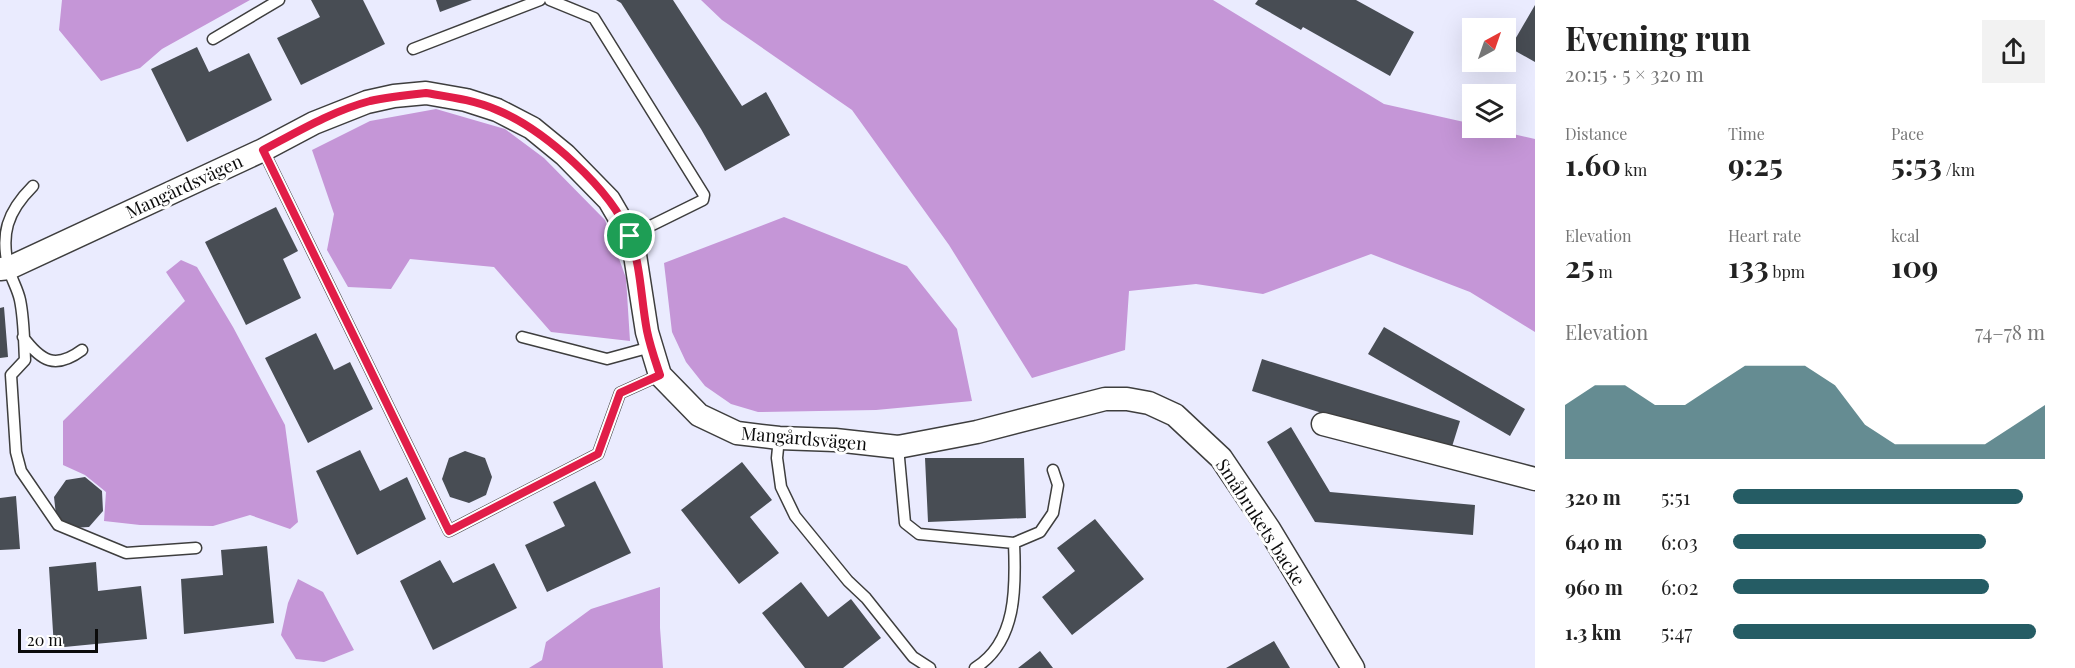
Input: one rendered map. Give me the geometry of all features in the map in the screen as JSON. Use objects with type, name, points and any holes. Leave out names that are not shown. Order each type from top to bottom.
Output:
[{"type":"street","name":"Mangårdsvägen","points":[[4,269],[263,150],[314,123],[368,102],[394,96],[426,93],[466,100],[497,110],[532,128],[565,155],[609,200],[630,236],[647,333],[660,375],[699,415],[737,433],[898,447]]},
{"type":"street","name":"Småbrukets backe","points":[[898,447],[977,432],[1105,399],[1127,399],[1149,403],[1175,415],[1221,458],[1269,529],[1353,668]]},
{"type":"street","points":[[1323,424],[1535,479]]},
{"type":"lane","points":[[213,39],[279,0]]},
{"type":"lane","points":[[413,49],[540,0]]},
{"type":"lane","points":[[550,0],[594,18],[704,195],[703,200],[630,236]]},
{"type":"lane","points":[[263,150],[449,531],[598,454],[620,393],[660,375]]},
{"type":"lane","points":[[33,186],[21,198],[10,216],[4,237],[4,269],[20,300],[24,337],[25,360],[11,375],[16,452],[21,471],[58,525],[126,553],[196,548]]},
{"type":"lane","points":[[24,337],[33,350],[44,359],[58,362],[71,358],[82,350]]},
{"type":"lane","points":[[522,337],[607,359],[651,347]]},
{"type":"lane","points":[[779,438],[777,458],[781,487],[795,516],[848,581],[866,598],[913,657],[930,668]]},
{"type":"lane","points":[[898,447],[905,523],[919,534],[1014,543],[1040,532],[1053,513],[1058,485],[1053,470]]},
{"type":"lane","points":[[975,668],[984,663],[1005,636],[1016,587],[1014,543]]},
{"type":"shaded area","points":[[62,0],[250,0],[162,49],[140,68],[101,81],[59,30]]},
{"type":"shaded area","points":[[701,0],[1213,0],[1384,104],[1462,122],[1462,138],[1516,138],[1516,135],[1535,139],[1535,332],[1470,292],[1371,254],[1263,294],[1196,284],[1129,291],[1125,350],[1032,378],[949,245],[852,110],[722,20]]},
{"type":"shaded area","points":[[436,109],[505,129],[544,158],[605,220],[626,278],[630,341],[551,332],[494,267],[410,259],[391,289],[348,287],[327,250],[334,214],[312,150],[370,121]]},
{"type":"shaded area","points":[[784,217],[907,266],[957,329],[972,401],[876,410],[758,412],[731,404],[705,386],[686,362],[672,332],[664,263]]},
{"type":"shaded area","points":[[181,260],[197,267],[233,327],[285,425],[298,522],[290,529],[250,515],[213,526],[140,525],[104,521],[106,492],[85,475],[63,465],[63,421],[185,301],[166,272]]},
{"type":"shaded area","points":[[298,579],[323,592],[354,650],[324,662],[296,659],[281,635],[288,603]]},
{"type":"shaded area","points":[[660,587],[663,668],[529,668],[542,660],[546,642],[591,609]]},
{"type":"building","points":[[311,0],[363,0],[385,44],[301,85],[277,38],[320,17]]},
{"type":"building","points":[[436,0],[472,0],[440,12]]},
{"type":"building","points":[[616,0],[673,0],[742,106],[766,92],[790,135],[725,171],[621,3]]},
{"type":"building","points":[[1258,0],[1356,0],[1414,32],[1390,76],[1303,27],[1301,30],[1255,4]]},
{"type":"building","points":[[1535,5],[1535,62],[1516,51],[1516,38]]},
{"type":"building","points":[[197,47],[209,72],[249,53],[272,100],[187,142],[151,69]]},
{"type":"building","points":[[276,207],[298,251],[283,259],[301,298],[246,325],[205,242]]},
{"type":"building","points":[[4,307],[8,357],[0,358],[0,308]]},
{"type":"building","points":[[1384,327],[1525,409],[1510,436],[1368,354]]},
{"type":"building","points":[[316,333],[334,370],[350,362],[373,409],[308,443],[265,358]]},
{"type":"building","points":[[1262,359],[1460,421],[1450,453],[1252,391]]},
{"type":"building","points":[[1291,427],[1330,492],[1475,505],[1473,535],[1315,522],[1267,442]]},
{"type":"building","points":[[360,450],[380,491],[407,477],[426,519],[357,555],[316,471]]},
{"type":"building","points":[[465,451],[485,458],[492,477],[486,495],[469,503],[450,497],[442,479],[449,458]]},
{"type":"building","points":[[925,458],[1024,458],[1026,518],[928,522]]},
{"type":"building","points":[[742,462],[772,500],[750,517],[779,553],[739,584],[681,510]]},
{"type":"building","points":[[85,477],[102,491],[103,511],[89,527],[71,528],[56,515],[54,497],[66,480]]},
{"type":"building","points":[[595,481],[631,553],[547,592],[525,545],[565,526],[553,502]]},
{"type":"building","points":[[16,496],[20,549],[0,550],[0,498]]},
{"type":"building","points":[[1095,519],[1144,579],[1072,635],[1042,597],[1075,571],[1057,548]]},
{"type":"building","points":[[267,546],[274,623],[184,634],[181,579],[223,575],[221,550]]},
{"type":"building","points":[[440,560],[453,583],[494,563],[517,608],[433,650],[400,581]]},
{"type":"building","points":[[96,562],[98,591],[141,586],[147,639],[54,648],[49,567]]},
{"type":"building","points":[[801,582],[828,617],[851,599],[881,638],[843,668],[805,668],[762,613]]},
{"type":"building","points":[[1274,641],[1290,668],[1226,668]]},
{"type":"building","points":[[1040,651],[1053,668],[1018,668]]},
{"type":"route","points":[[426,93],[466,100],[497,110],[532,128],[565,155],[609,200],[630,236],[647,333],[660,375],[620,393],[598,454],[449,531],[263,150],[314,123],[368,102],[394,96],[426,93]]}]
